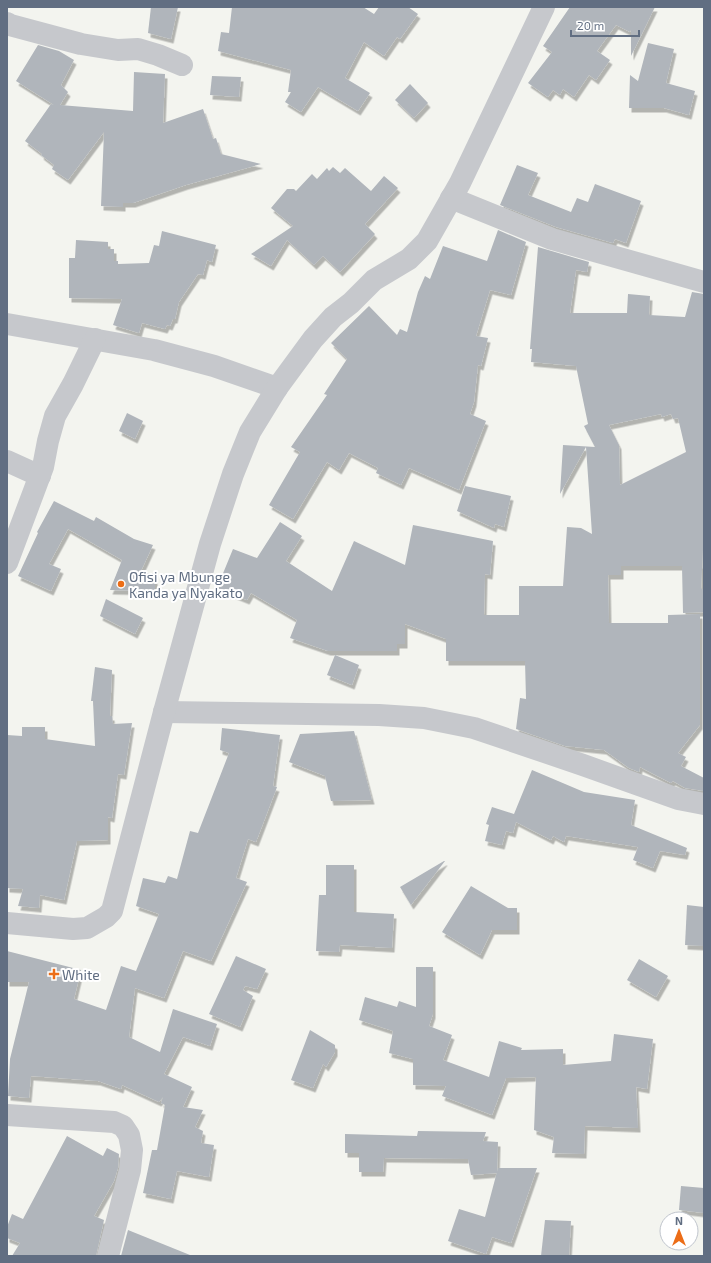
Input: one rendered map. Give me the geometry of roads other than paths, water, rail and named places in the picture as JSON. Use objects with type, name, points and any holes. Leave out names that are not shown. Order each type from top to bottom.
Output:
[{"type":"street","points":[[7,923],[73,929],[87,928],[106,917],[112,911],[210,544],[233,474],[250,432],[277,388],[313,339],[333,317],[351,303],[374,280],[409,259],[427,241],[451,198],[544,7]]},
{"type":"street","points":[[7,23],[81,44],[118,50],[138,49],[182,65]]},
{"type":"street","points":[[451,198],[552,239],[704,282]]},
{"type":"street","points":[[7,324],[154,350],[214,366],[277,388]]},
{"type":"street","points":[[7,563],[43,467],[48,440],[55,416],[73,384],[95,339]]},
{"type":"street","points":[[7,461],[40,476]]},
{"type":"street","points":[[164,712],[371,715],[424,718],[474,728],[678,799],[704,804]]},
{"type":"street","points":[[7,1115],[114,1122],[123,1126],[129,1135],[132,1150],[130,1170],[108,1256]]},
{"type":"place","name":"Ofisi ya Mbunge Kanda ya Nyakato","points":[[121,584]]},
{"type":"place","name":"White","points":[[54,974]]}]
